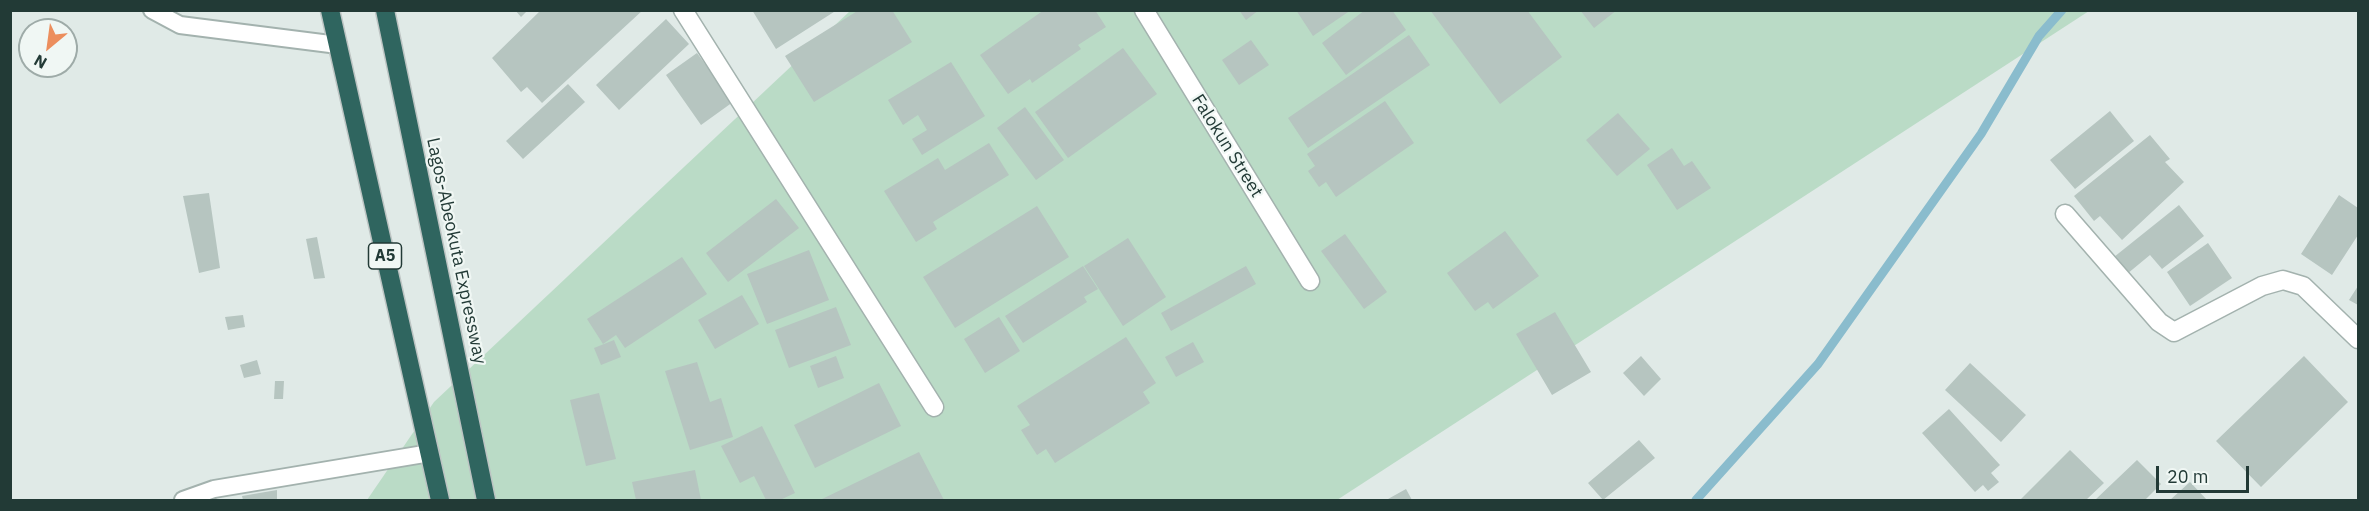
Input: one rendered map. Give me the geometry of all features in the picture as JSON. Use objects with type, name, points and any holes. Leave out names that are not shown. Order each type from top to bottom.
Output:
[{"type":"highway","name":"A5","points":[[330,10],[440,501]]},
{"type":"highway","name":"Lagos-Abeokuta Expressway","points":[[385,10],[486,501]]},
{"type":"street","points":[[683,10],[934,407]]},
{"type":"street","name":"Falokun Street","points":[[1144,10],[1310,281]]},
{"type":"street","points":[[2065,214],[2159,322],[2174,332],[2262,286],[2283,280],[2303,286],[2358,339]]},
{"type":"lane","points":[[152,10],[180,18],[338,45]]},
{"type":"lane","points":[[183,501],[214,489],[430,453]]},
{"type":"green space","points":[[850,11],[2089,11],[1337,500],[367,500],[434,402]]},
{"type":"building","points":[[515,10],[528,10],[521,17]]},
{"type":"building","points":[[541,10],[643,10],[542,103],[527,87],[521,92],[492,58]]},
{"type":"building","points":[[752,10],[837,10],[776,49]]},
{"type":"building","points":[[859,10],[892,10],[912,42],[814,102],[785,56]]},
{"type":"building","points":[[1044,10],[1095,10],[1106,27],[1078,45],[1081,49],[1032,83],[1030,79],[1008,94],[980,55]]},
{"type":"building","points":[[1239,10],[1259,10],[1246,20]]},
{"type":"building","points":[[1296,10],[1351,10],[1313,36]]},
{"type":"building","points":[[1365,10],[1392,10],[1406,30],[1346,75],[1322,43]]},
{"type":"building","points":[[1430,10],[1527,10],[1562,57],[1500,104]]},
{"type":"building","points":[[1580,10],[1617,10],[1594,28]]},
{"type":"building","points":[[666,19],[689,44],[619,110],[596,85]]},
{"type":"building","points":[[1409,35],[1430,65],[1308,148],[1288,118]]},
{"type":"building","points":[[1251,40],[1269,65],[1239,85],[1222,60]]},
{"type":"building","points":[[1123,48],[1157,94],[1068,158],[1035,112]]},
{"type":"building","points":[[697,53],[733,102],[701,125],[666,75]]},
{"type":"building","points":[[951,62],[985,116],[922,155],[912,139],[927,130],[918,115],[903,125],[888,100]]},
{"type":"building","points":[[568,84],[585,102],[523,159],[506,141]]},
{"type":"building","points":[[1385,101],[1414,143],[1336,197],[1326,182],[1319,187],[1308,171],[1315,166],[1307,154]]},
{"type":"building","points":[[1025,107],[1064,160],[1036,180],[997,128]]},
{"type":"building","points":[[2110,111],[2134,141],[2075,189],[2050,160]]},
{"type":"building","points":[[1618,113],[1650,149],[1617,176],[1586,140]]},
{"type":"building","points":[[2150,135],[2170,159],[2165,162],[2184,182],[2122,240],[2100,216],[2094,221],[2074,196]]},
{"type":"building","points":[[989,143],[1009,175],[933,222],[937,229],[916,242],[884,191],[938,158],[945,170]]},
{"type":"building","points":[[1672,148],[1684,166],[1692,161],[1711,188],[1677,210],[1647,165]]},
{"type":"building","points":[[209,193],[220,268],[199,273],[183,196]]},
{"type":"building","points":[[2339,195],[2358,208],[2358,235],[2332,275],[2301,254]]},
{"type":"building","points":[[776,199],[799,228],[728,282],[706,253]]},
{"type":"building","points":[[2179,205],[2204,236],[2162,269],[2150,255],[2127,274],[2114,257]]},
{"type":"building","points":[[1037,206],[1069,257],[955,328],[923,277]]},
{"type":"building","points":[[1505,231],[1539,276],[1493,309],[1488,302],[1475,311],[1447,273]]},
{"type":"building","points":[[1345,234],[1387,292],[1364,309],[1321,251]]},
{"type":"building","points":[[317,237],[325,278],[314,279],[306,239]]},
{"type":"building","points":[[1128,238],[1166,297],[1123,326],[1084,266]]},
{"type":"building","points":[[2208,243],[2232,278],[2190,306],[2167,272]]},
{"type":"building","points":[[809,250],[829,300],[767,324],[747,274]]},
{"type":"building","points":[[682,257],[707,294],[625,348],[616,335],[603,344],[587,319]]},
{"type":"building","points":[[1083,266],[1098,289],[1084,297],[1087,302],[1023,343],[1005,316]]},
{"type":"building","points":[[1246,266],[1256,284],[1171,331],[1161,313]]},
{"type":"building","points":[[2358,286],[2358,305],[2349,300]]},
{"type":"building","points":[[742,295],[759,324],[715,349],[698,320]]},
{"type":"building","points":[[836,307],[851,345],[789,368],[775,330]]},
{"type":"building","points":[[1555,312],[1591,372],[1552,395],[1516,334]]},
{"type":"building","points":[[243,315],[245,327],[228,330],[225,317]]},
{"type":"building","points":[[999,317],[1020,351],[985,373],[964,339]]},
{"type":"building","points":[[1126,337],[1156,383],[1143,392],[1150,403],[1055,463],[1046,449],[1037,455],[1021,430],[1030,425],[1017,406]]},
{"type":"building","points":[[614,340],[621,357],[601,365],[594,348]]},
{"type":"building","points":[[1193,342],[1204,362],[1176,377],[1165,357]]},
{"type":"building","points":[[836,356],[844,378],[818,388],[810,366]]},
{"type":"building","points":[[1641,356],[1661,379],[1644,396],[1623,373]]},
{"type":"building","points":[[2304,356],[2348,402],[2261,487],[2216,441]]},
{"type":"building","points":[[257,360],[261,374],[244,378],[240,365]]},
{"type":"building","points":[[697,362],[710,402],[721,398],[733,437],[690,450],[665,371]]},
{"type":"building","points":[[1970,363],[2026,415],[2001,442],[1945,390]]},
{"type":"building","points":[[275,381],[284,381],[283,399],[274,399]]},
{"type":"building","points":[[879,383],[901,426],[815,468],[794,425]]},
{"type":"building","points":[[599,393],[616,459],[586,466],[570,400]]},
{"type":"building","points":[[1949,409],[2000,465],[1991,473],[1999,482],[1988,491],[1983,485],[1975,492],[1922,433]]},
{"type":"building","points":[[762,426],[795,493],[780,500],[766,500],[754,476],[740,483],[721,446]]},
{"type":"building","points":[[1639,440],[1655,458],[1603,500],[1588,483]]},
{"type":"building","points":[[2070,450],[2104,483],[2086,500],[2020,500]]},
{"type":"building","points":[[919,452],[944,500],[820,500]]},
{"type":"building","points":[[2137,460],[2161,484],[2145,500],[2095,500]]},
{"type":"building","points":[[695,470],[701,500],[636,500],[632,482]]},
{"type":"building","points":[[2190,482],[2207,500],[2170,500]]},
{"type":"building","points":[[1406,489],[1412,500],[1388,499]]},
{"type":"building","points":[[277,490],[277,500],[243,500],[242,496]]},
{"type":"waterway","points":[[1696,500],[1818,364],[1981,134],[2039,36],[2062,10]]}]
